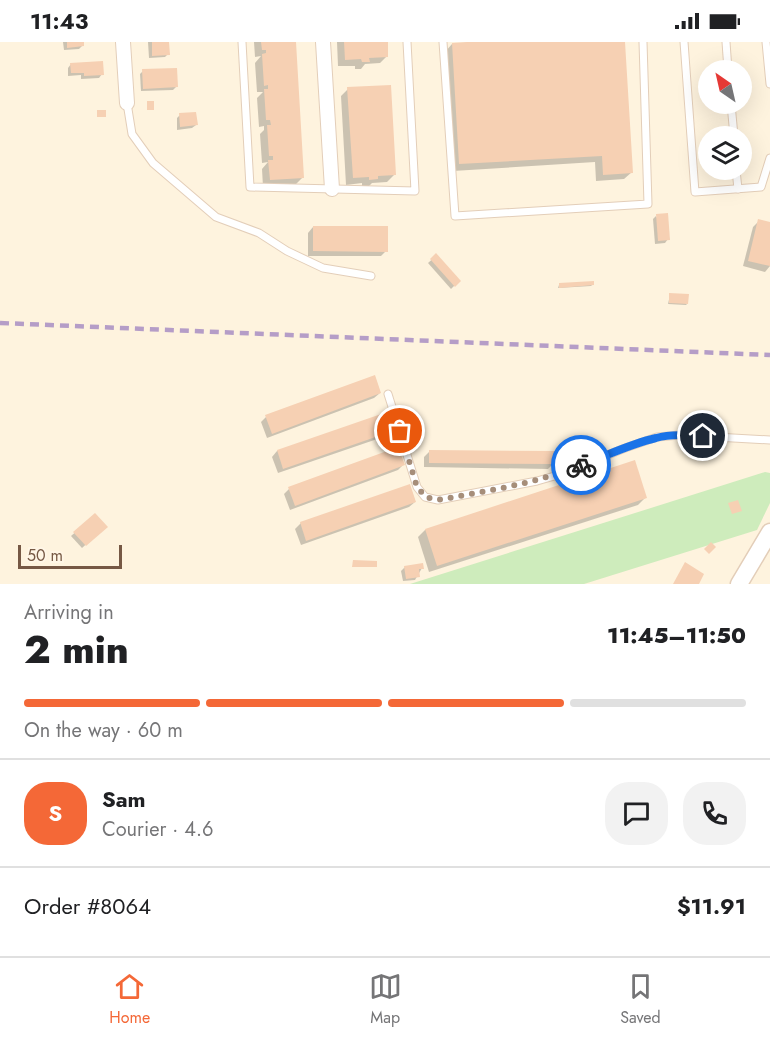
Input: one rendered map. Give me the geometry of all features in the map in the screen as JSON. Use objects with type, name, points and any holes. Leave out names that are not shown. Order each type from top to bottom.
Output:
[{"type":"street","points":[[123,42],[127,103]]},
{"type":"street","points":[[323,42],[332,189]]},
{"type":"street","points":[[740,584],[770,532]]},
{"type":"lane","points":[[242,42],[250,187],[415,191],[407,42]]},
{"type":"lane","points":[[443,42],[455,216],[648,204],[643,42]]},
{"type":"lane","points":[[684,42],[695,192],[761,187],[770,158]]},
{"type":"lane","points":[[726,42],[727,60]]},
{"type":"lane","points":[[766,42],[770,84]]},
{"type":"lane","points":[[127,103],[132,134],[153,163],[216,217],[259,233],[323,268],[371,276]]},
{"type":"lane","points":[[737,180],[738,189]]},
{"type":"lane","points":[[388,394],[417,487],[426,497],[438,500],[558,475],[657,437],[680,435],[770,440]]},
{"type":"green space","points":[[765,472],[770,473],[770,503],[757,530],[584,584],[410,584]]},
{"type":"building","points":[[67,42],[84,42],[84,46],[67,48]]},
{"type":"building","points":[[152,42],[169,42],[170,55],[152,56]]},
{"type":"building","points":[[261,42],[296,42],[304,178],[270,180],[268,160],[273,160],[273,156],[269,156],[267,125],[271,125],[270,120],[266,120],[264,89],[268,89],[268,85],[264,86],[262,54],[266,53],[266,50],[262,50]]},
{"type":"building","points":[[344,42],[388,42],[388,57],[369,58],[370,62],[362,62],[361,59],[345,60]]},
{"type":"building","points":[[625,42],[633,173],[603,175],[602,156],[459,164],[452,43]]},
{"type":"building","points":[[103,61],[104,75],[84,76],[84,73],[71,73],[70,63]]},
{"type":"building","points":[[177,68],[178,87],[143,89],[142,69]]},
{"type":"building","points":[[391,85],[396,175],[378,176],[378,179],[369,180],[369,177],[353,178],[347,87]]},
{"type":"building","points":[[147,101],[154,101],[154,110],[147,110]]},
{"type":"building","points":[[97,110],[106,110],[106,117],[97,117]]},
{"type":"building","points":[[196,112],[198,125],[180,127],[179,113]]},
{"type":"building","points":[[668,213],[670,240],[658,241],[656,214]]},
{"type":"building","points":[[758,219],[770,222],[770,266],[748,261]]},
{"type":"building","points":[[313,226],[388,226],[388,252],[313,251]]},
{"type":"building","points":[[436,253],[461,281],[455,287],[430,259]]},
{"type":"building","points":[[594,281],[594,285],[559,288],[559,283]]},
{"type":"building","points":[[669,293],[689,294],[688,304],[669,303]]},
{"type":"building","points":[[375,375],[381,393],[272,434],[265,415]]},
{"type":"building","points":[[387,412],[393,431],[283,469],[277,450]]},
{"type":"building","points":[[398,447],[405,465],[295,506],[288,487]]},
{"type":"building","points":[[429,450],[555,451],[555,464],[429,463]]},
{"type":"building","points":[[635,460],[647,498],[437,566],[425,529]]},
{"type":"building","points":[[410,484],[416,502],[306,541],[300,522]]},
{"type":"building","points":[[738,500],[742,511],[732,514],[728,503]]},
{"type":"building","points":[[95,513],[108,527],[86,546],[73,532]]},
{"type":"building","points":[[711,542],[716,547],[709,554],[704,549]]},
{"type":"building","points":[[353,560],[377,561],[377,567],[352,567]]},
{"type":"building","points":[[685,562],[704,574],[699,584],[673,584]]},
{"type":"building","points":[[423,563],[424,569],[419,569],[420,577],[406,579],[404,566]]},
{"type":"railway","points":[[0,323],[770,355]]},
{"type":"way so far","points":[[400,431],[417,487],[426,497],[438,500],[537,481],[581,465]]},
{"type":"route","points":[[581,465],[657,437],[703,436]]}]
